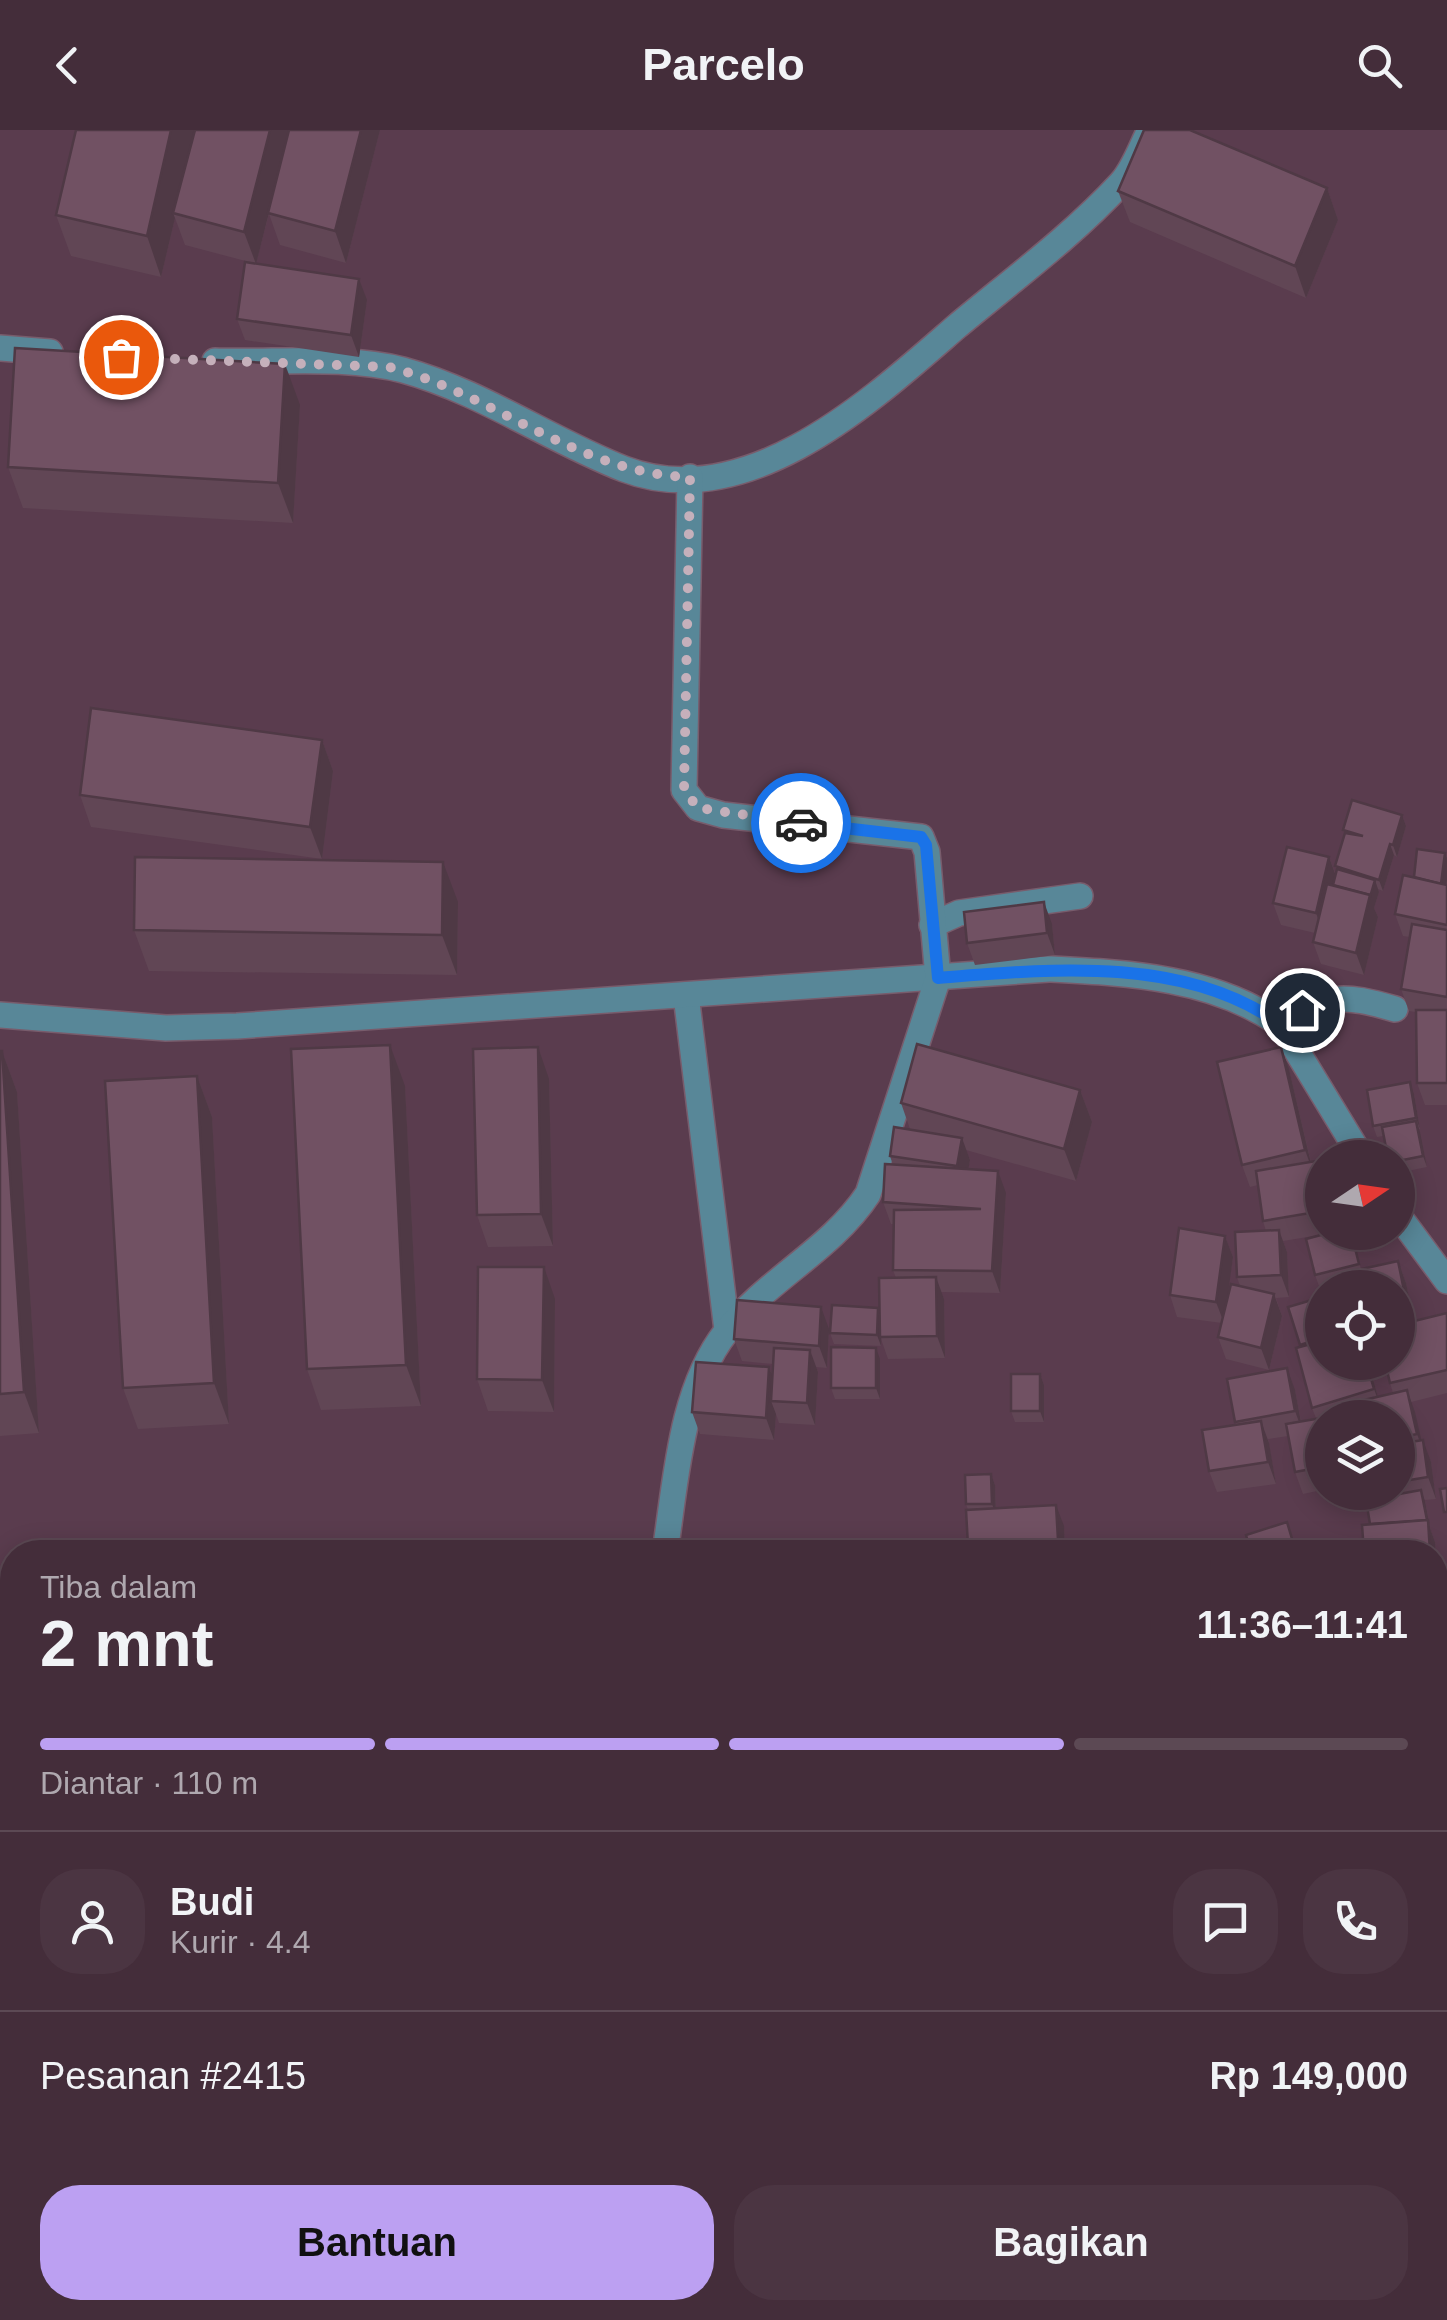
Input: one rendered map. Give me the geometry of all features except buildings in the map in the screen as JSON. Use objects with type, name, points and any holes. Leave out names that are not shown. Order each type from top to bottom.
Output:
[{"type":"street","points":[[188,360],[389,367],[427,378],[628,470],[690,477],[734,472],[838,422],[903,373],[1124,180],[1150,130]]},
{"type":"street","points":[[0,348],[69,354]]},
{"type":"street","points":[[667,1540],[693,1403],[706,1363],[727,1330],[851,1220],[868,1194],[938,978],[926,845],[917,834],[723,815],[698,808],[684,790],[690,477]]},
{"type":"street","points":[[932,925],[959,913],[1080,896]]},
{"type":"street","points":[[0,1015],[166,1028],[237,1026],[1049,968],[1145,978],[1235,998],[1281,1025],[1351,1140]]},
{"type":"street","points":[[686,996],[727,1330]]},
{"type":"street","points":[[1281,1025],[1302,1010],[1337,997],[1354,996],[1395,1010]]},
{"type":"street","points":[[1415,1238],[1447,1281]]},
{"type":"way so far","points":[[121,357],[389,367],[427,378],[628,470],[662,477],[690,477],[684,790],[698,808],[723,815],[801,823]]},
{"type":"route","points":[[801,823],[921,837],[926,845],[938,978],[1049,968],[1096,971],[1208,989],[1260,1010],[1281,1025],[1302,1010]]}]
